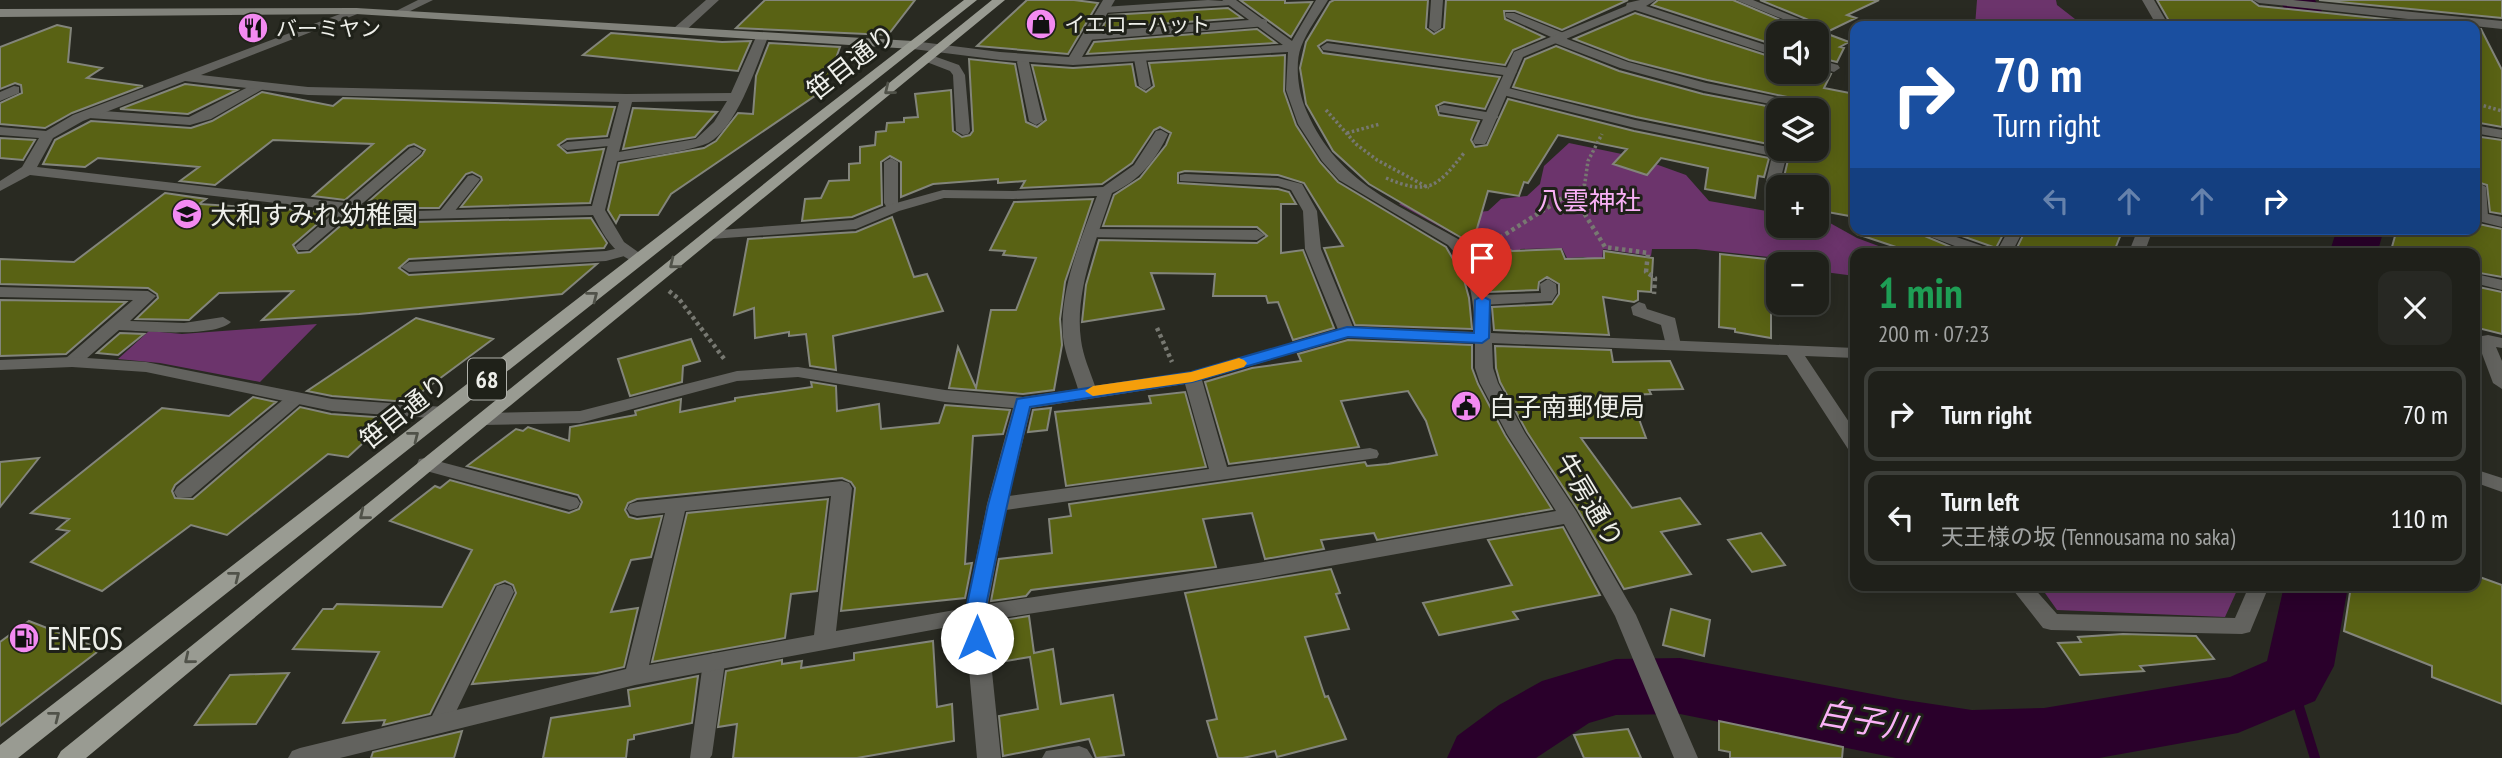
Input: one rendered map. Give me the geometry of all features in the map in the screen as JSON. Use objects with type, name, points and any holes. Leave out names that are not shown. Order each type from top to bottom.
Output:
[{"type":"main road","name":"笹目通り","points":[[1,758],[971,0]]},
{"type":"main road","name":"笹目通り","points":[[69,758],[426,464],[999,0]]},
{"type":"street","points":[[52,13],[69,0]]},
{"type":"street","points":[[396,14],[428,0]]},
{"type":"street","points":[[678,31],[713,0]]},
{"type":"street","points":[[1292,86],[1294,48],[1322,0]]},
{"type":"street","points":[[1435,28],[1437,0]]},
{"type":"street","points":[[1621,0],[1766,49]]},
{"type":"street","points":[[1480,141],[1518,55],[1650,0]]},
{"type":"street","points":[[1742,0],[1797,21]]},
{"type":"street","points":[[2148,0],[2160,21]]},
{"type":"street","points":[[2259,0],[2463,21]]},
{"type":"street","points":[[1073,61],[1106,5],[1230,1],[1294,48]]},
{"type":"street","points":[[0,131],[48,135],[89,114],[356,11]]},
{"type":"street","points":[[0,13],[356,11],[913,46],[933,54],[955,68],[959,75],[963,131]]},
{"type":"street","points":[[1510,15],[1623,65],[1704,87],[1766,99]]},
{"type":"street","points":[[1088,36],[1263,23]]},
{"type":"street","points":[[2480,23],[2502,25]]},
{"type":"street","points":[[610,158],[706,140],[737,97],[762,37]]},
{"type":"street","points":[[1326,47],[1511,72]]},
{"type":"street","points":[[933,54],[1073,61],[1294,48]]},
{"type":"street","points":[[1024,58],[1037,121]]},
{"type":"street","points":[[1140,59],[1145,86]]},
{"type":"street","points":[[1829,67],[1834,68]]},
{"type":"street","points":[[183,77],[308,91],[626,98],[737,97]]},
{"type":"street","points":[[89,114],[190,121],[206,116],[258,86]]},
{"type":"street","name":"牛房通り","points":[[1292,86],[1305,124],[1327,158],[1344,177],[1453,242],[1465,254],[1482,300],[1484,368],[1489,383],[1516,434],[1569,516],[1625,615],[1643,651],[1686,758]]},
{"type":"street","points":[[0,97],[14,90]]},
{"type":"street","points":[[1504,91],[1611,118],[1766,150]]},
{"type":"street","points":[[626,98],[598,210],[622,251],[640,259]]},
{"type":"street","points":[[1444,109],[1492,117]]},
{"type":"street","points":[[2480,130],[2502,134]]},
{"type":"street","points":[[711,234],[848,226],[894,208],[953,193],[1013,195],[1106,191],[1130,178],[1153,152],[1161,134]]},
{"type":"street","points":[[0,187],[28,170],[48,135]]},
{"type":"street","points":[[567,146],[614,142]]},
{"type":"street","points":[[303,247],[415,150]]},
{"type":"street","points":[[891,162],[891,202],[894,208]]},
{"type":"street","points":[[28,170],[416,215],[598,210]]},
{"type":"street","points":[[1185,177],[1278,182],[1297,187],[1310,211],[1313,249],[1347,332]]},
{"type":"street","points":[[444,214],[473,179]]},
{"type":"street","points":[[1087,392],[1072,338],[1074,299],[1091,234],[1106,191]]},
{"type":"street","points":[[2480,216],[2502,222]]},
{"type":"street","points":[[1091,234],[1256,235]]},
{"type":"street","points":[[1935,235],[1974,248]]},
{"type":"street","points":[[410,267],[606,256],[622,251]]},
{"type":"street","points":[[2480,280],[2502,285]]},
{"type":"street","points":[[1482,300],[1546,298],[1549,293],[1548,284]]},
{"type":"street","points":[[0,292],[148,296],[72,362]]},
{"type":"street","points":[[1639,307],[1639,313],[1669,322],[1672,345]]},
{"type":"street","points":[[116,326],[184,328],[223,322]]},
{"type":"street","points":[[482,419],[580,417],[737,376],[797,372],[945,397],[1023,403],[1186,378],[1347,332],[1850,353]]},
{"type":"street","points":[[2502,343],[2488,340],[2486,343],[2502,383]]},
{"type":"street","points":[[1793,351],[1850,436]]},
{"type":"street","points":[[0,365],[72,362],[151,368],[332,405],[444,413]]},
{"type":"street","points":[[1186,378],[1220,474]]},
{"type":"street","points":[[184,492],[296,398]]},
{"type":"street","points":[[989,758],[975,614],[997,505],[1023,403]]},
{"type":"street","points":[[997,505],[1370,454]]},
{"type":"street","points":[[426,464],[570,503]]},
{"type":"street","points":[[2480,477],[2502,485]]},
{"type":"street","points":[[637,509],[842,488],[824,643]]},
{"type":"street","points":[[635,676],[677,505]]},
{"type":"street","points":[[300,758],[356,751],[439,724],[635,676],[975,614],[1258,571],[1569,516]]},
{"type":"street","points":[[2024,591],[2051,622],[2242,626],[2257,591]]},
{"type":"street","points":[[439,724],[504,592]]},
{"type":"street","points":[[700,755],[714,662]]},
{"type":"street","points":[[1054,758],[1081,758]]},
{"type":"path","points":[[1292,86],[1301,87],[1312,96],[1346,133],[1377,160],[1429,188]]},
{"type":"path","points":[[2480,105],[2502,111]]},
{"type":"path","points":[[1611,118],[1588,161],[1581,208],[1605,247],[1648,253]]},
{"type":"path","points":[[1346,133],[1380,124]]},
{"type":"path","points":[[1375,173],[1411,190],[1429,188],[1437,185],[1468,147],[1480,141]]},
{"type":"path","points":[[1479,251],[1585,185]]},
{"type":"path","points":[[655,280],[679,299],[737,376]]},
{"type":"path","points":[[1157,328],[1186,378]]},
{"type":"green space","points":[[1977,0],[2056,0],[2057,5],[2078,21],[1975,21]]},
{"type":"green space","name":"八雲神社","points":[[1569,143],[1636,157],[1686,175],[1709,201],[1766,211],[1766,238],[1829,238],[1829,223],[1850,235],[1884,248],[1850,248],[1850,275],[1829,273],[1829,252],[1766,252],[1766,257],[1696,249],[1652,249],[1651,256],[1603,249],[1602,261],[1583,257],[1567,258],[1562,248],[1520,249],[1522,255],[1488,251],[1502,240],[1472,226],[1455,235],[1399,204],[1408,200],[1479,212],[1488,211],[1501,199],[1527,196],[1540,184],[1544,166]]},
{"type":"green space","points":[[317,324],[260,382],[160,363],[118,359],[149,331],[182,334]]},
{"type":"green space","points":[[2237,591],[2225,617],[2057,610],[2045,593]]},
{"type":"building","points":[[765,0],[915,0],[888,35],[736,28]]},
{"type":"building","name":"イエローハット","points":[[1027,0],[1098,3],[1068,54],[977,46]]},
{"type":"building","points":[[1240,0],[1285,0],[1285,3],[1312,2],[1291,37]]},
{"type":"building","points":[[1428,0],[1426,28],[1434,34],[1444,28],[1446,0],[1628,0],[1562,30],[1515,11],[1504,11],[1505,19],[1544,37],[1513,50],[1505,65],[1327,40],[1318,46],[1323,53],[1500,77],[1485,109],[1444,102],[1436,106],[1439,115],[1479,121],[1471,140],[1475,147],[1487,145],[1508,99],[1634,131],[1766,157],[1768,161],[1764,177],[1758,176],[1755,198],[1705,189],[1708,168],[1661,158],[1647,175],[1613,164],[1627,149],[1558,135],[1528,183],[1524,182],[1519,196],[1488,191],[1476,232],[1512,251],[1561,249],[1565,259],[1604,258],[1604,251],[1653,258],[1651,292],[1638,291],[1638,300],[1634,302],[1603,297],[1609,335],[1494,330],[1492,307],[1552,304],[1559,294],[1559,284],[1547,277],[1539,282],[1538,290],[1489,292],[1476,258],[1460,237],[1369,184],[1333,151],[1306,104],[1300,68],[1306,42],[1330,2]]},
{"type":"building","points":[[1658,0],[1733,0],[1783,21],[1766,21],[1766,42],[1652,5]]},
{"type":"building","points":[[1760,0],[1879,0],[1847,15],[1856,18],[1829,31],[1829,21],[1811,21]]},
{"type":"building","points":[[2157,0],[2251,0],[2259,6],[2404,21],[2169,21]]},
{"type":"building","points":[[2319,0],[2502,0],[2502,18]]},
{"type":"building","points":[[1228,8],[1242,18],[1102,28],[1109,15]]},
{"type":"building","points":[[1635,13],[1766,55],[1766,84],[1826,84],[1824,88],[1850,93],[1850,216],[1829,212],[1829,175],[1784,175],[1788,161],[1829,161],[1829,98],[1792,98],[1629,60],[1574,39]]},
{"type":"building","points":[[57,25],[71,28],[68,62],[102,68],[87,78],[143,86],[72,113],[45,128],[0,124],[0,103],[22,93],[21,85],[15,83],[0,89],[0,47]]},
{"type":"building","points":[[1257,29],[1276,43],[1087,54],[1094,42]]},
{"type":"building","points":[[2480,29],[2502,70],[2502,127],[2480,123]]},
{"type":"building","points":[[611,33],[722,42],[751,41],[738,71],[583,55]]},
{"type":"building","points":[[1829,34],[1849,42],[1840,47],[1844,48],[1837,62],[1829,60]]},
{"type":"building","points":[[769,43],[840,47],[825,89],[671,194],[658,215],[620,215],[616,223],[608,210],[619,163],[704,148],[716,141],[738,113],[753,114],[756,76]]},
{"type":"building","points":[[1556,46],[1619,71],[1703,94],[1766,106],[1766,144],[1636,117],[1513,87],[1525,59]]},
{"type":"building","points":[[1285,55],[1284,91],[1296,125],[1320,162],[1338,182],[1446,247],[1463,276],[1469,298],[1472,329],[1355,325],[1324,248],[1343,246],[1304,183],[1278,175],[1185,171],[1178,173],[1178,183],[1278,189],[1289,192],[1296,204],[1281,204],[1281,253],[1303,250],[1334,328],[1293,340],[1278,302],[1268,303],[1266,296],[1213,296],[1215,274],[1151,273],[1164,309],[1082,322],[1086,285],[1099,240],[1257,243],[1267,236],[1257,227],[1103,226],[1114,195],[1140,178],[1166,145],[1171,133],[1160,127],[1154,130],[1132,163],[1102,184],[1021,188],[1025,181],[998,183],[998,179],[933,184],[901,197],[901,162],[890,156],[881,162],[882,205],[852,217],[802,221],[805,199],[821,198],[829,181],[849,180],[849,164],[860,163],[860,147],[875,145],[876,132],[886,131],[887,123],[904,122],[904,118],[918,117],[915,94],[951,90],[953,131],[962,137],[970,135],[973,131],[969,59],[1015,64],[1026,122],[1037,127],[1046,120],[1032,65],[1073,68],[1132,64],[1136,86],[1146,92],[1154,86],[1149,63]]},
{"type":"building","points":[[185,84],[237,90],[188,114],[120,109]]},
{"type":"building","points":[[262,92],[333,106],[343,98],[615,107],[607,136],[567,139],[558,145],[567,153],[604,149],[590,203],[461,207],[482,180],[472,172],[466,174],[439,208],[367,203],[422,155],[425,150],[414,144],[408,146],[345,200],[313,196],[373,144],[273,140],[215,185],[180,181],[199,167],[98,158],[85,167],[43,164],[55,140],[91,121],[191,128],[212,121]]},
{"type":"building","points":[[633,108],[717,112],[695,137],[623,149]]},
{"type":"building","points":[[2480,137],[2502,140],[2502,214],[2490,212],[2487,185],[2480,183]]},
{"type":"building","points":[[0,138],[35,140],[23,160],[0,158]]},
{"type":"building","points":[[165,193],[206,199],[199,204],[331,212],[293,245],[298,253],[310,252],[353,215],[416,222],[591,218],[607,243],[604,248],[409,259],[399,268],[409,275],[597,264],[562,294],[359,314],[262,320],[293,291],[219,293],[189,320],[136,319],[158,298],[157,294],[148,288],[0,284],[0,259],[74,262]]},
{"type":"building","points":[[1093,199],[1065,282],[1060,319],[1062,345],[1054,390],[1023,394],[949,388],[958,347],[976,388],[991,310],[1016,310],[1036,258],[1003,255],[1005,251],[990,250],[1014,202]]},
{"type":"building","points":[[892,217],[914,277],[927,274],[943,311],[833,336],[836,370],[810,366],[806,334],[789,336],[789,332],[755,338],[754,308],[734,315],[748,239],[856,232]]},
{"type":"building","points":[[2480,224],[2502,229],[2502,277],[2480,273],[2480,248],[2392,248],[2395,235],[2480,235]]},
{"type":"building","points":[[1860,235],[1922,235],[1954,248],[1899,248]]},
{"type":"building","points":[[1959,235],[2003,235],[1996,248]]},
{"type":"building","points":[[2023,235],[2121,235],[2115,248],[2017,248]]},
{"type":"building","points":[[1720,254],[1766,259],[1766,315],[1771,315],[1771,338],[1719,327]]},
{"type":"building","points":[[2480,287],[2502,292],[2502,334],[2480,328]]},
{"type":"building","points":[[0,300],[126,302],[66,354],[0,356]]},
{"type":"building","points":[[416,318],[493,339],[408,402],[332,396],[307,391]]},
{"type":"building","points":[[120,333],[144,334],[118,355],[97,353]]},
{"type":"building","points":[[691,339],[700,361],[683,366],[682,382],[630,396],[618,359]]},
{"type":"building","points":[[1348,340],[1472,345],[1472,368],[1478,384],[1505,435],[1552,509],[1377,540],[1374,533],[1321,540],[1324,549],[1265,559],[1252,513],[1203,519],[1216,567],[1031,590],[1026,596],[991,601],[999,559],[1052,553],[1049,519],[1071,516],[1069,504],[1365,462],[1367,466],[1388,464],[1437,455],[1426,421],[1408,391],[1341,401],[1359,447],[1229,464],[1205,382],[1252,368],[1301,361],[1298,354]]},
{"type":"building","points":[[1495,346],[1611,350],[1613,362],[1670,361],[1683,389],[1649,390],[1651,394],[1630,395],[1646,438],[1581,438],[1632,508],[1680,498],[1700,524],[1661,532],[1691,574],[1624,589],[1578,510],[1527,432],[1500,382]]},
{"type":"building","points":[[811,382],[836,386],[837,411],[879,404],[881,429],[939,423],[945,405],[1010,410],[1003,434],[973,436],[965,564],[972,563],[965,598],[841,611],[855,488],[851,482],[842,478],[637,499],[628,503],[625,510],[629,517],[637,519],[662,516],[651,557],[631,560],[611,612],[638,608],[624,667],[597,673],[472,684],[516,593],[513,585],[505,581],[495,585],[430,714],[383,725],[385,720],[343,723],[379,652],[293,649],[323,609],[333,609],[337,604],[442,607],[472,550],[390,521],[435,486],[440,488],[450,480],[569,513],[579,509],[582,502],[578,495],[467,466],[516,429],[523,431],[528,427],[569,441],[570,427],[636,415],[635,411],[681,399],[680,412],[735,401],[735,398],[812,387]]},
{"type":"building","points":[[1185,392],[1206,467],[1066,486],[1055,412],[1151,403],[1149,396]]},
{"type":"building","points":[[253,397],[276,402],[175,485],[172,491],[175,498],[193,499],[300,407],[331,414],[390,418],[348,457],[328,454],[227,535],[191,525],[102,591],[31,562],[69,531],[57,529],[69,519],[31,513],[162,408],[229,416]]},
{"type":"building","points":[[1051,408],[1047,430],[1028,432],[1033,410]]},
{"type":"building","points":[[39,458],[0,507],[0,462]]},
{"type":"building","points":[[828,499],[817,591],[791,594],[785,638],[652,662],[687,513]]},
{"type":"building","points":[[1563,527],[1600,595],[1513,612],[1518,619],[1439,635],[1423,603],[1512,585],[1488,540]]},
{"type":"building","points":[[1761,533],[1785,565],[1752,572],[1728,540]]},
{"type":"building","points":[[1331,569],[1340,593],[1336,594],[1349,629],[1305,637],[1325,697],[1328,696],[1346,739],[1277,757],[1275,751],[1243,758],[1218,758],[1207,721],[1217,719],[1185,593]]},
{"type":"building","points":[[2480,577],[2502,585],[2502,704],[2432,677],[2432,666],[2344,631],[2350,591],[2480,591]]},
{"type":"building","points":[[1671,609],[1710,620],[1704,656],[1663,645]]},
{"type":"building","points":[[1029,616],[1034,653],[1053,649],[1061,704],[1113,695],[1124,755],[1096,758],[1089,739],[1003,756],[999,716],[1038,709],[1030,657],[994,663],[990,622]]},
{"type":"building","points":[[29,621],[101,649],[0,726],[0,642]]},
{"type":"building","points":[[2123,634],[2196,636],[2214,659],[2140,666],[2144,671],[2080,675],[2058,643],[2081,642],[2078,637]]},
{"type":"building","points":[[933,641],[937,707],[952,704],[954,741],[857,758],[733,758],[737,724],[718,727],[726,671],[782,660],[782,664],[802,661],[801,668],[854,660],[854,653]]},
{"type":"building","points":[[289,673],[256,724],[195,725],[230,675]]},
{"type":"building","points":[[698,676],[692,723],[634,735],[634,739],[628,740],[626,758],[543,758],[551,718],[630,706],[628,690]]},
{"type":"building","points":[[1719,721],[1843,747],[1842,758],[1730,758],[1730,752],[1719,750]]},
{"type":"building","points":[[1628,729],[1641,758],[1584,758],[1574,735]]},
{"type":"building","points":[[462,731],[454,758],[371,758],[373,752]]},
{"type":"waterway","name":"白子川","points":[[2297,0],[2310,21]]},
{"type":"waterway","name":"白子川","points":[[2355,248],[2359,235]]},
{"type":"waterway","name":"白子川","points":[[1483,758],[1524,726],[1567,701],[1616,687],[1680,686],[1899,729],[1972,740],[2044,738],[2238,704],[2291,681],[2300,666],[2315,591]]},
{"type":"waterway","points":[[2291,681],[2315,758]]},
{"type":"slow traffic","points":[[1093,391],[1192,377],[1239,363]]},
{"type":"place","name":"イエローハット","points":[[1041,24]]},
{"type":"place","name":"バーミヤン","points":[[253,28]]},
{"type":"place","name":"大和すみれ幼稚園","points":[[187,214]]},
{"type":"place","name":"白子南郵便局","points":[[1466,406]]},
{"type":"place","name":"ENEOS","points":[[24,638]]},
{"type":"route","points":[[977,638],[975,614],[997,505],[1023,403],[1192,377],[1347,332],[1468,335],[1482,338],[1482,300]]}]
